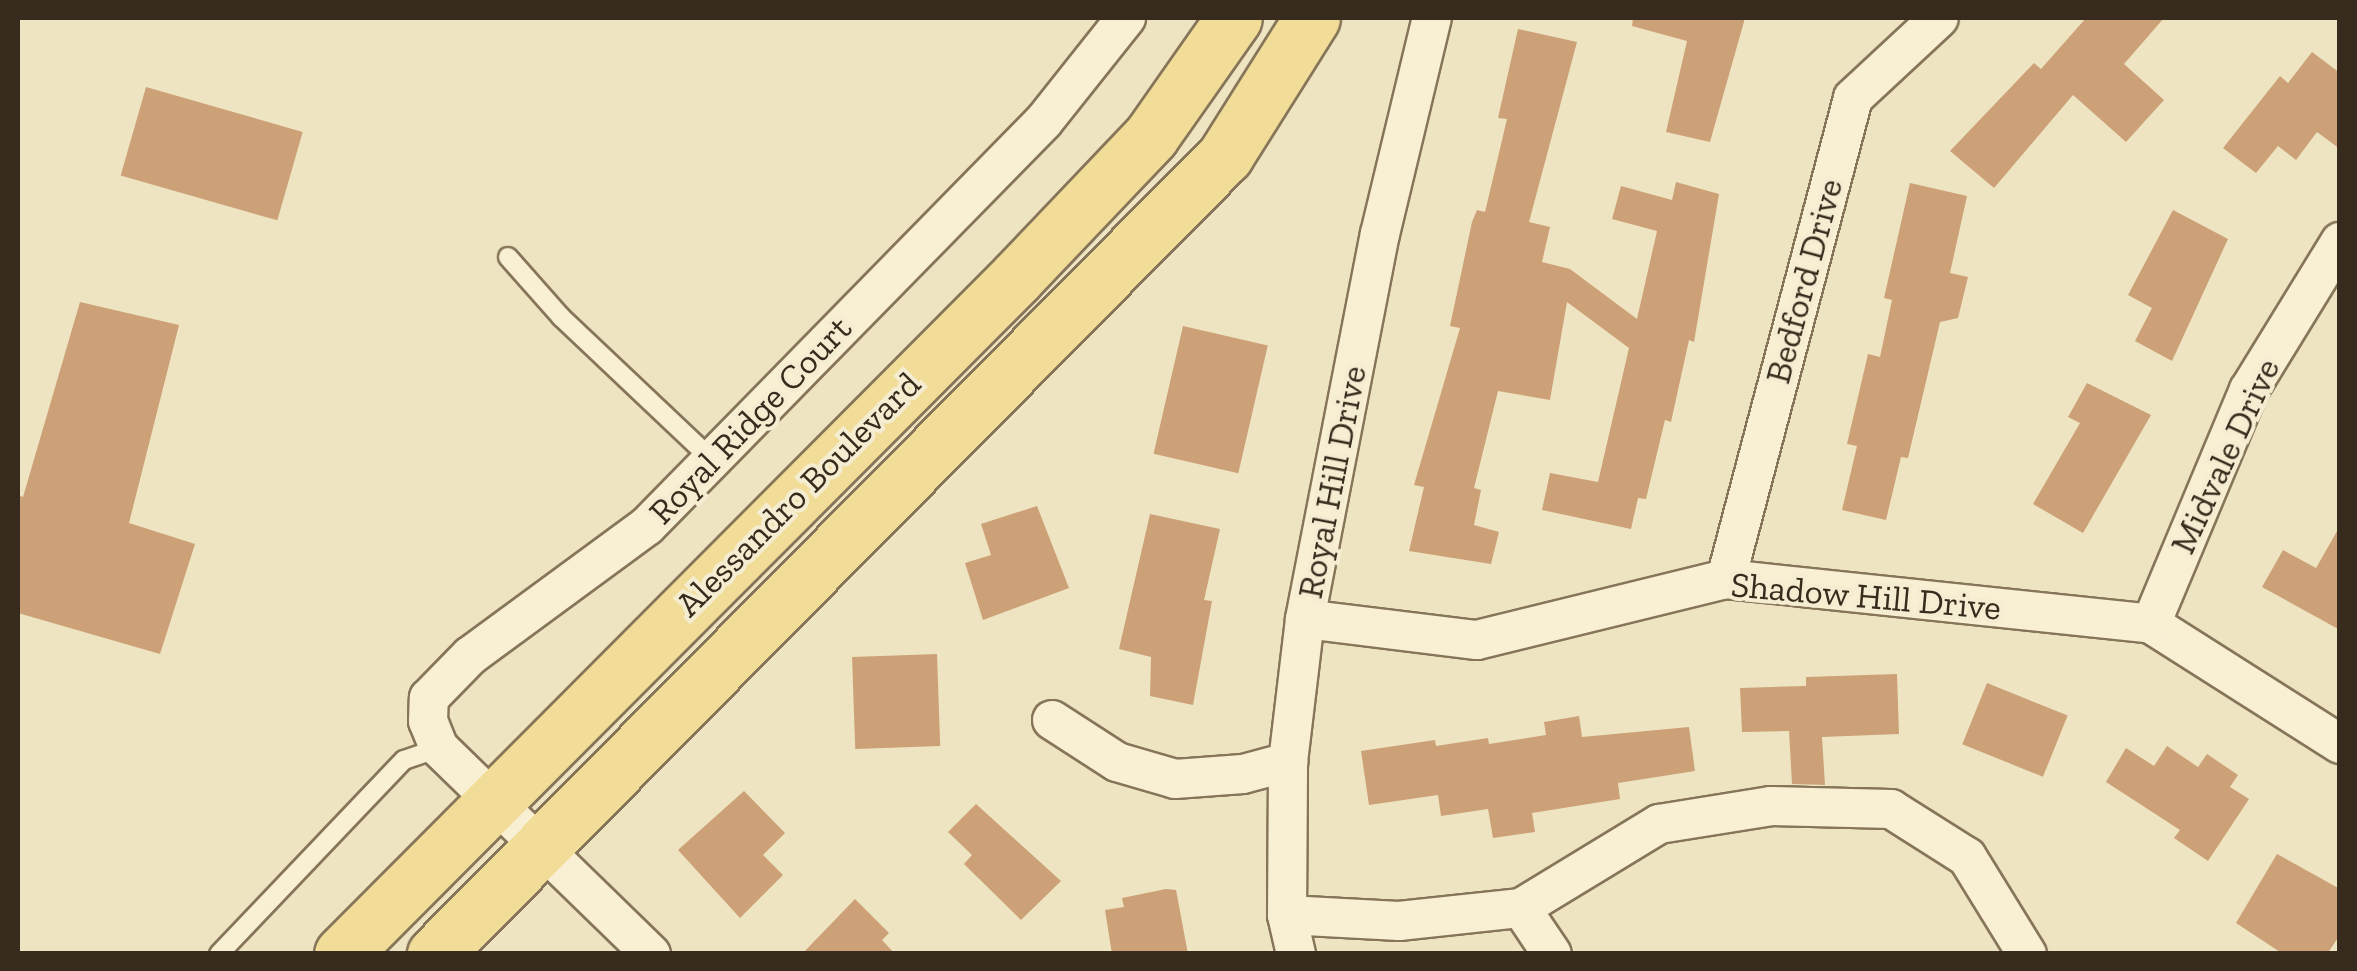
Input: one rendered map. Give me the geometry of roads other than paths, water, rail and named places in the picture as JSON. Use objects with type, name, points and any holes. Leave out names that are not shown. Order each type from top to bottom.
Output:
[{"type":"main road","name":"Alessandro Boulevard","points":[[342,954],[491,800],[1016,278],[1151,136],[1216,51],[1234,18]]},
{"type":"main road","name":"Alessandro Boulevard","points":[[435,954],[1224,156],[1312,18]]},
{"type":"street","name":"Royal Ridge Court","points":[[438,748],[428,722],[430,698],[446,676],[596,568],[712,459],[1044,120],[1126,18]]},
{"type":"street","name":"Royal Hill Drive","points":[[1296,954],[1288,915],[1288,762],[1305,619],[1380,234],[1432,18]]},
{"type":"street","name":"Bedford Drive","points":[[1726,579],[1852,98],[1940,18]]},
{"type":"street","name":"Midvale Drive","points":[[2151,624],[2249,390],[2340,242]]},
{"type":"street","name":"Shadow Hill Drive","points":[[1305,619],[1476,640],[1726,579],[2151,624],[2340,744]]},
{"type":"street","points":[[1052,720],[1117,762],[1175,779],[1243,774],[1288,762]]},
{"type":"street","points":[[438,748],[651,954]]},
{"type":"street","points":[[1288,915],[1399,921],[1521,908],[1659,824],[1771,806],[1891,809],[1968,856],[2027,954]]},
{"type":"street","points":[[1521,908],[1552,954]]},
{"type":"lane","points":[[508,257],[560,317],[712,459]]},
{"type":"lane","points":[[219,954],[404,760],[438,748]]}]
